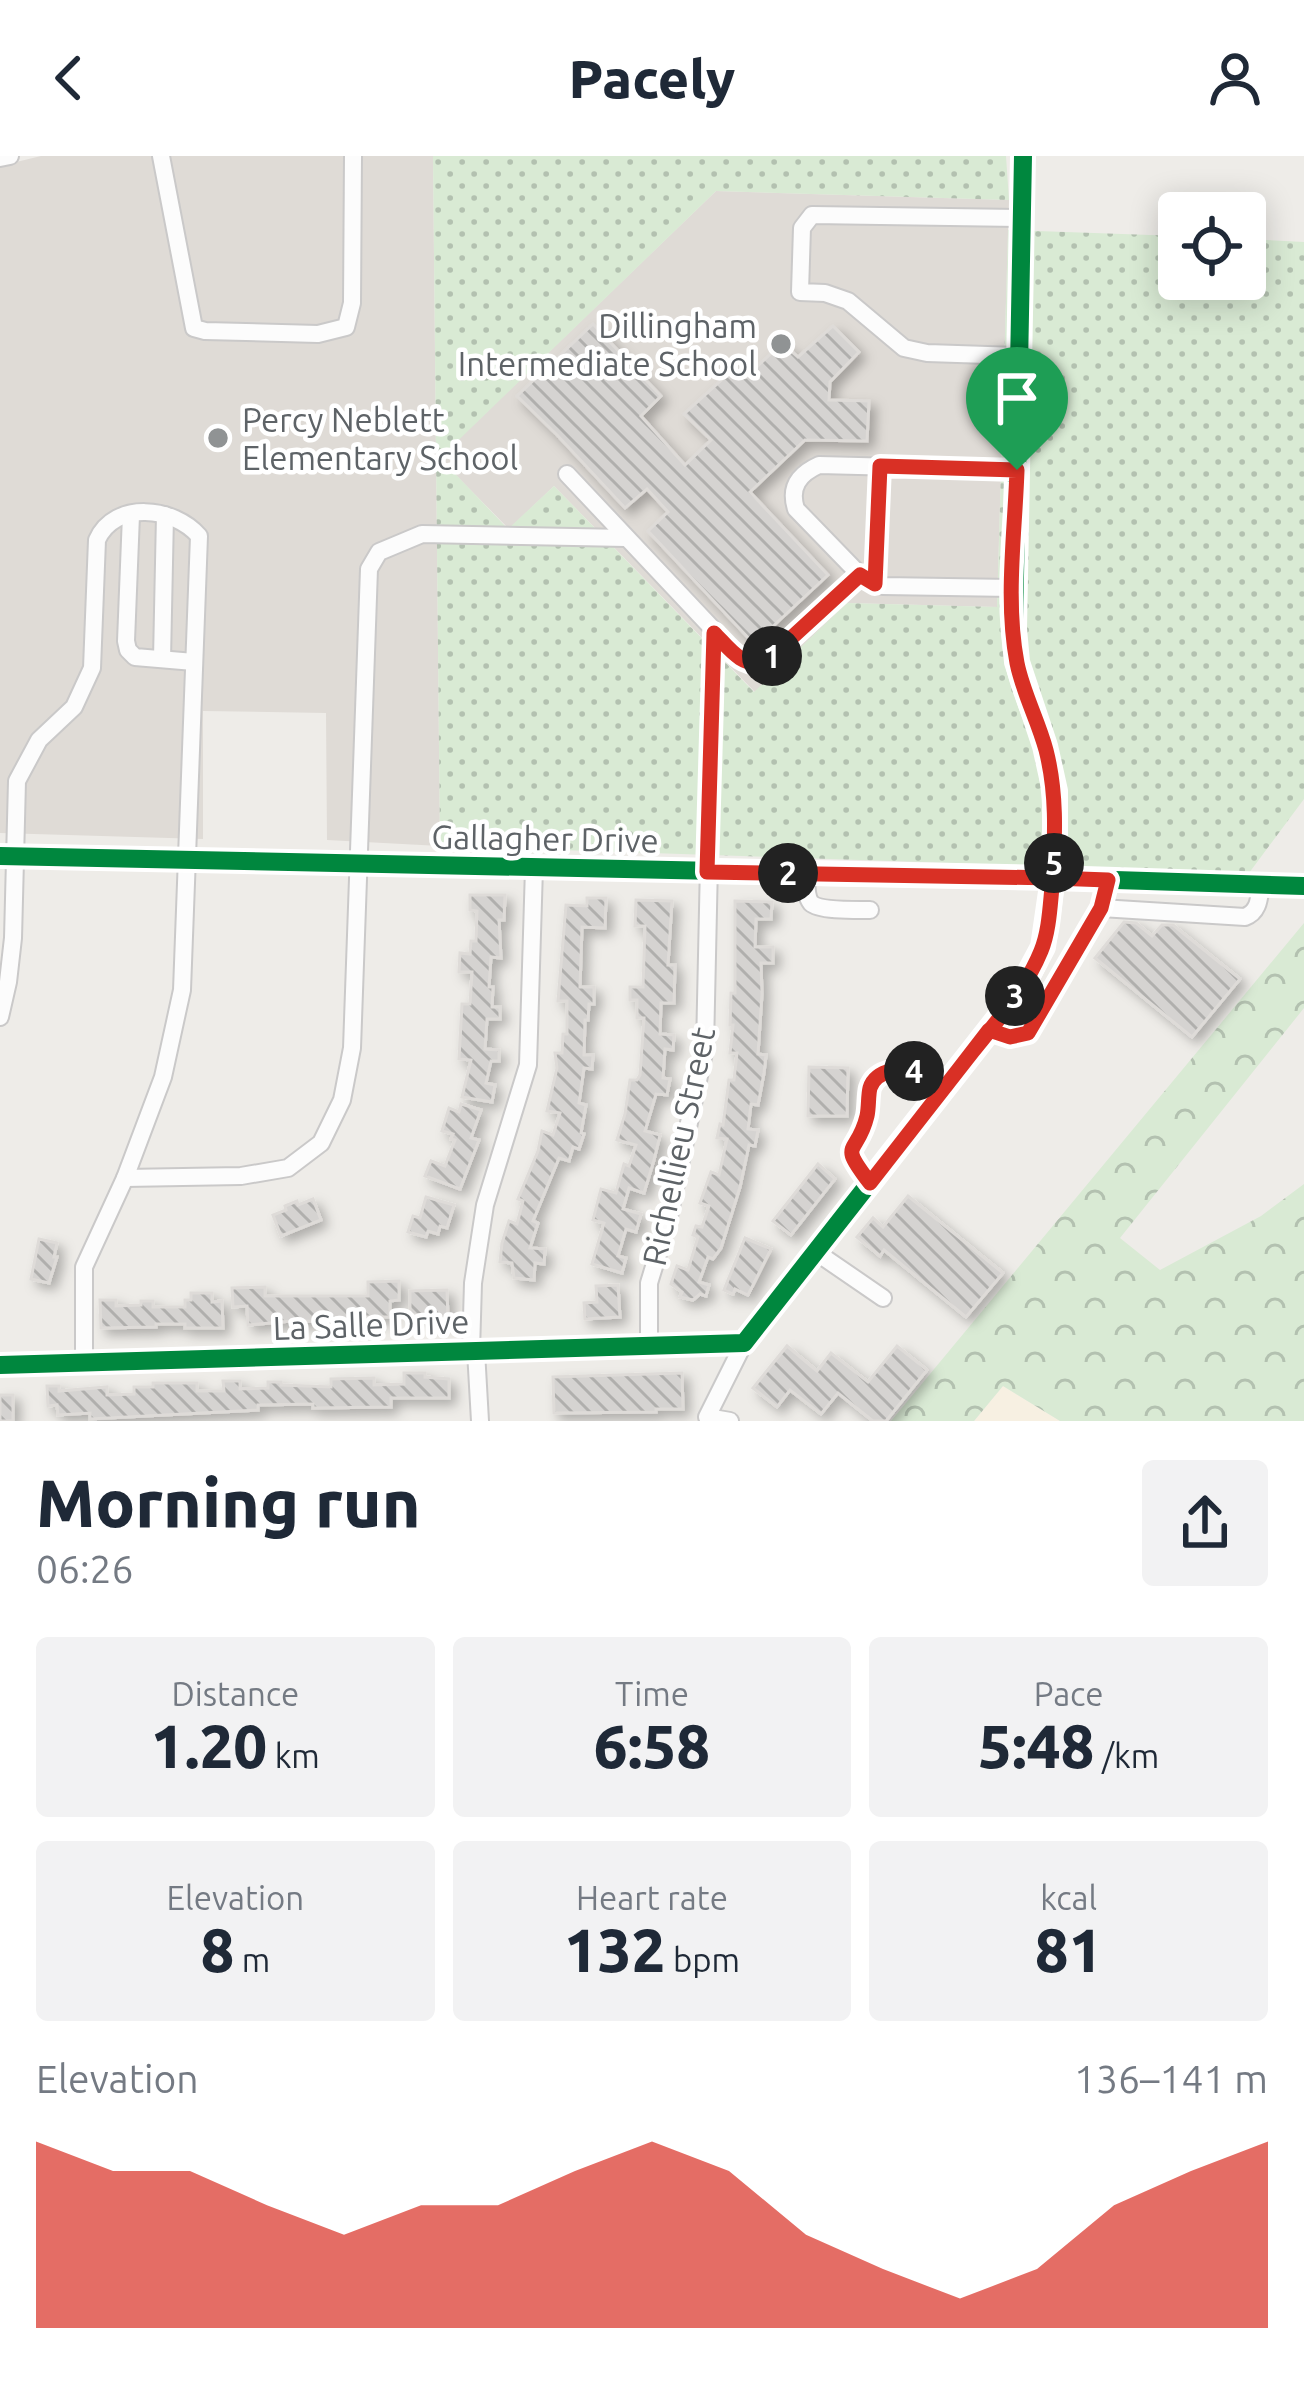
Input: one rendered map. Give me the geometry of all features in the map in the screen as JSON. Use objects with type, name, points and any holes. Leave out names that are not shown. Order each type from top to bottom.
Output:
[{"type":"street","points":[[0,158],[10,156]]},
{"type":"street","points":[[160,156],[194,328],[318,334],[346,327],[352,303],[353,156]]},
{"type":"street","points":[[730,1421],[704,1419],[744,1343],[1027,980],[1043,947],[1053,878],[1054,791],[1045,746],[1017,662],[1012,588],[1023,156]]},
{"type":"street","points":[[1019,356],[928,353],[904,347],[848,301],[825,293],[800,292],[802,228],[812,215],[1021,218]]},
{"type":"street","points":[[1012,588],[868,579],[796,509],[793,498],[794,487],[819,465],[1017,470]]},
{"type":"street","points":[[567,474],[714,633],[743,662],[754,665],[764,663],[868,579],[880,466]]},
{"type":"street","points":[[131,515],[128,650],[135,657],[194,662]]},
{"type":"street","points":[[162,659],[165,515]]},
{"type":"street","points":[[0,1017],[13,938],[7,856],[17,781],[39,740],[74,707],[92,668],[98,540],[103,527],[117,516],[165,515],[189,524],[199,536],[182,990],[163,1077],[85,1268],[85,1363]]},
{"type":"street","points":[[125,1178],[241,1176],[288,1168],[321,1143],[342,1100],[352,1048],[369,569],[379,552],[422,534],[626,538]]},
{"type":"street","name":"Richellieu Street","points":[[649,1347],[649,1283],[668,1221],[705,1048],[714,633]]},
{"type":"street","name":"Gallagher Drive","points":[[7,856],[1304,886]]},
{"type":"street","points":[[480,1421],[473,1283],[485,1205],[528,1065],[534,868]]},
{"type":"street","points":[[806,874],[812,904],[870,910]]},
{"type":"street","points":[[989,1030],[1010,1037],[1028,1033],[1101,908],[1108,880]]},
{"type":"street","points":[[1101,908],[1245,917],[1257,907],[1262,885]]},
{"type":"street","points":[[1043,947],[1070,964]]},
{"type":"street","points":[[870,1183],[851,1152],[865,1123],[875,1079],[890,1071],[910,1070],[945,1087]]},
{"type":"street","points":[[815,1252],[883,1298]]},
{"type":"street","name":"La Salle Drive","points":[[0,1365],[744,1343]]},
{"type":"shaded area","name":"Percy Neblett Elementary School","points":[[41,156],[433,156],[440,846],[327,840],[326,713],[203,711],[203,839],[0,833],[0,166]]},
{"type":"shaded area","name":"Dillingham Intermediate School","points":[[716,191],[1009,200],[997,607],[847,603],[755,692],[554,486],[509,529],[439,458]]},
{"type":"shaded area","points":[[1003,1386],[1060,1421],[974,1421]]},
{"type":"green space","points":[[433,156],[1006,156],[1009,200],[716,191],[440,458],[508,529],[554,486],[754,692],[847,603],[997,607],[1008,230],[1158,235],[1158,300],[1266,300],[1266,240],[1304,242],[1304,799],[1249,873],[440,846]]},
{"type":"green space","points":[[1304,923],[1304,1008],[1120,1238],[1160,1270],[1261,1216],[1304,1184],[1304,1421],[1060,1421],[1003,1386],[974,1421],[891,1421]]},
{"type":"building","points":[[593,324],[661,396],[641,416],[685,465],[711,440],[684,414],[737,366],[746,377],[782,343],[798,357],[833,326],[859,352],[830,382],[829,400],[869,401],[867,441],[805,440],[750,492],[828,575],[754,644],[648,531],[668,512],[647,489],[625,508],[517,396]]},
{"type":"building","points":[[470,895],[505,895],[504,920],[499,920],[501,958],[491,957],[489,987],[493,987],[492,1007],[500,1007],[500,1019],[487,1019],[485,1049],[499,1050],[499,1061],[491,1061],[486,1083],[495,1085],[492,1102],[462,1097],[471,1060],[459,1059],[462,1004],[470,1004],[472,972],[459,972],[460,953],[470,954],[471,941],[476,941],[477,911],[470,910]]},
{"type":"building","points":[[587,898],[606,898],[605,928],[582,927],[580,987],[594,987],[594,1004],[589,1004],[585,1020],[584,1055],[593,1055],[592,1069],[584,1068],[579,1103],[586,1105],[584,1134],[569,1161],[559,1158],[533,1221],[538,1223],[530,1248],[545,1249],[544,1264],[535,1263],[534,1280],[514,1278],[512,1263],[500,1262],[502,1243],[509,1221],[517,1224],[523,1201],[518,1199],[542,1131],[553,1135],[560,1113],[547,1111],[557,1068],[555,1053],[562,1053],[563,1034],[567,1034],[567,1001],[558,1001],[566,905],[587,906]]},
{"type":"building","points":[[636,900],[672,901],[668,965],[675,965],[674,1003],[661,1003],[660,1034],[674,1035],[673,1050],[665,1049],[663,1078],[670,1079],[667,1095],[656,1094],[645,1131],[660,1135],[654,1160],[644,1193],[629,1188],[623,1209],[641,1214],[636,1232],[626,1229],[618,1256],[626,1258],[622,1273],[592,1264],[604,1223],[593,1220],[601,1189],[616,1193],[624,1164],[629,1166],[636,1145],[617,1140],[630,1080],[640,1075],[644,1018],[637,1018],[637,1000],[630,1000],[630,987],[643,987],[645,926],[635,926]]},
{"type":"building","points":[[735,901],[772,902],[771,919],[756,919],[755,947],[773,947],[773,963],[761,963],[758,1054],[766,1055],[758,1105],[751,1104],[748,1129],[758,1130],[755,1146],[749,1145],[721,1248],[713,1259],[708,1257],[699,1282],[709,1285],[706,1296],[700,1294],[693,1300],[680,1297],[682,1292],[671,1284],[677,1266],[688,1270],[698,1237],[693,1235],[696,1226],[702,1227],[709,1206],[700,1203],[711,1172],[719,1175],[727,1139],[717,1138],[737,1053],[730,1053]]},
{"type":"building","points":[[1124,922],[1136,923],[1152,936],[1162,925],[1173,925],[1240,979],[1192,1037],[1095,958]]},
{"type":"building","points":[[809,1067],[848,1068],[847,1116],[808,1116]]},
{"type":"building","points":[[461,1104],[481,1110],[471,1138],[479,1140],[460,1189],[425,1176],[431,1161],[445,1166],[455,1140],[453,1134],[442,1131],[449,1108],[459,1112]]},
{"type":"building","points":[[818,1164],[835,1179],[791,1235],[773,1221]]},
{"type":"building","points":[[908,1196],[1003,1273],[966,1317],[884,1250],[880,1256],[857,1237],[873,1218],[883,1227]]},
{"type":"building","points":[[426,1197],[454,1205],[447,1228],[440,1226],[438,1234],[428,1231],[426,1237],[408,1232],[413,1216],[420,1218]]},
{"type":"building","points":[[313,1199],[321,1220],[281,1236],[273,1215],[297,1201],[298,1205]]},
{"type":"building","points":[[745,1238],[771,1249],[748,1295],[735,1289],[733,1294],[724,1290]]},
{"type":"building","points":[[39,1239],[57,1243],[49,1283],[31,1279]]},
{"type":"building","points":[[399,1281],[399,1300],[390,1301],[390,1317],[248,1325],[247,1306],[233,1307],[232,1288],[265,1287],[265,1296],[368,1296],[368,1282]]},
{"type":"building","points":[[618,1285],[620,1317],[585,1319],[584,1303],[597,1302],[596,1286]]},
{"type":"building","points":[[447,1290],[448,1319],[410,1315],[410,1291]]},
{"type":"building","points":[[191,1293],[212,1293],[212,1302],[222,1301],[223,1328],[156,1324],[101,1328],[100,1300],[116,1300],[116,1306],[153,1301],[153,1307],[185,1307]]},
{"type":"building","points":[[787,1346],[817,1371],[831,1353],[868,1382],[897,1346],[927,1370],[886,1421],[873,1421],[838,1393],[821,1414],[790,1390],[777,1407],[753,1388]]},
{"type":"building","points":[[404,1373],[449,1379],[449,1398],[391,1398],[391,1407],[258,1405],[258,1410],[90,1419],[90,1413],[58,1415],[57,1405],[48,1406],[47,1386],[59,1386],[59,1391],[107,1387],[107,1395],[134,1394],[134,1387],[153,1387],[153,1383],[197,1383],[197,1391],[224,1391],[223,1381],[240,1381],[240,1389],[268,1388],[268,1382],[331,1387],[331,1379],[374,1378],[374,1385],[404,1384]]},
{"type":"building","points":[[682,1373],[683,1409],[554,1413],[553,1377]]},
{"type":"building","points":[[0,1395],[13,1395],[13,1421],[0,1421]]},
{"type":"cycle path","points":[[0,1365],[744,1343],[1005,1010],[1043,947],[1053,878],[1055,791],[1017,662],[1014,629],[1023,156]]},
{"type":"cycle path","points":[[0,856],[1304,886]]},
{"type":"place","name":"Dillingham Intermediate School","points":[[781,344]]},
{"type":"place","name":"Percy Neblett Elementary School","points":[[218,438]]},
{"type":"route","points":[[1017,470],[880,466],[875,584],[860,575],[764,663],[743,662],[714,633],[707,872],[1053,878],[1043,947],[1027,980],[1005,1010],[989,1030],[945,1087],[870,1183],[851,1152],[865,1123],[875,1079],[890,1071],[910,1070],[945,1087],[989,1030],[1010,1037],[1028,1033],[1101,908],[1108,880],[1053,878],[1054,791],[1045,746],[1017,662],[1014,629],[1017,470]]}]
